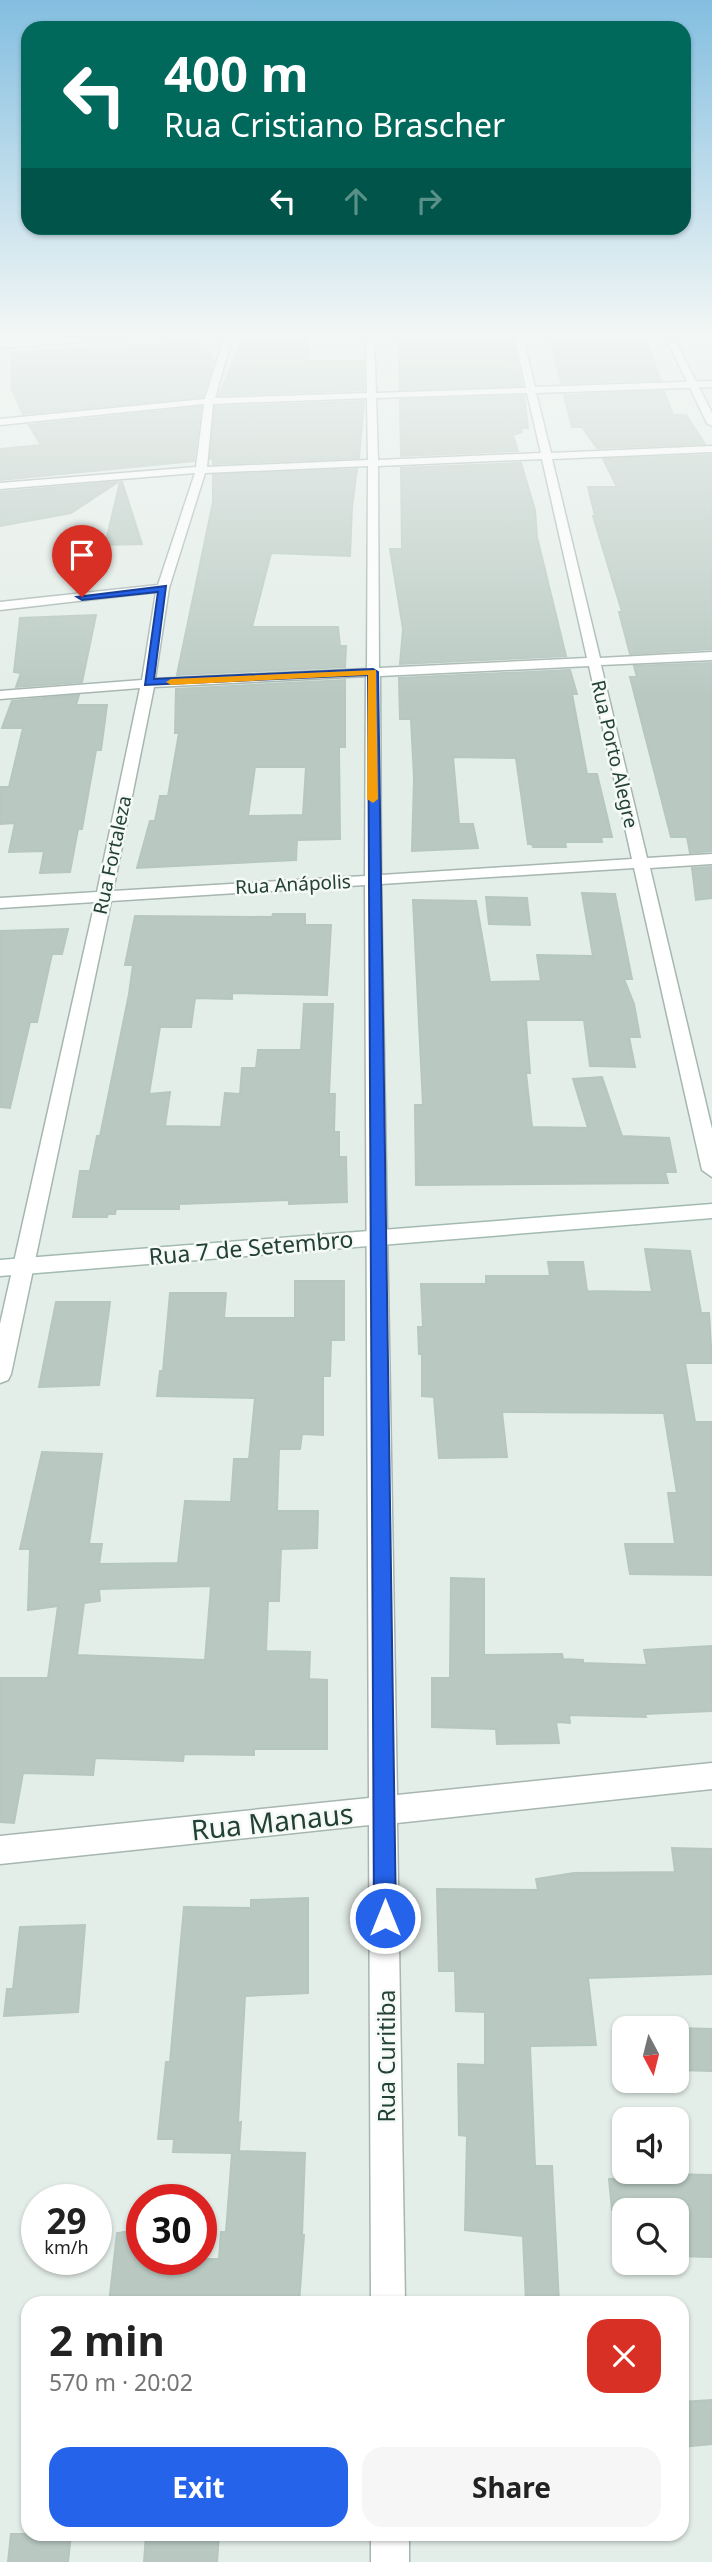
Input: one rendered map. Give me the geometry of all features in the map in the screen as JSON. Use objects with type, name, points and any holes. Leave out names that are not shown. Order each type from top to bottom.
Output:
[{"type":"street","name":"Rua Fortaleza","points":[[0,1374],[104,896],[148,683],[163,588],[201,470],[202,458]]},
{"type":"street","name":"Rua Curitiba","points":[[373,458],[373,879],[388,2296]]},
{"type":"street","points":[[0,486],[132,473],[508,458]]},
{"type":"street","name":"Rua Porto Alegre","points":[[547,458],[712,1170]]},
{"type":"street","points":[[0,606],[163,588]]},
{"type":"street","points":[[0,695],[148,683],[712,656]]},
{"type":"street","name":"Rua Anápolis","points":[[0,903],[712,859]]},
{"type":"street","name":"Rua 7 de Setembro","points":[[0,1268],[712,1211]]},
{"type":"street","name":"Rua Manaus","points":[[0,1850],[712,1776]]},
{"type":"street","points":[[390,2541],[390,2562]]},
{"type":"building","points":[[0,458],[194,458],[194,461],[0,480]]},
{"type":"building","points":[[359,458],[213,464],[213,459],[210,459]]},
{"type":"building","points":[[712,458],[712,649],[630,654],[619,612],[622,612],[593,516],[588,487],[617,487],[603,459]]},
{"type":"building","points":[[521,463],[535,510],[537,537],[566,656],[400,664],[403,629],[390,549],[402,549],[401,468]]},
{"type":"building","points":[[357,469],[350,556],[271,553],[252,627],[338,627],[340,646],[346,646],[345,667],[177,675],[213,502],[213,475]]},
{"type":"building","points":[[118,482],[71,513],[0,526],[0,492]]},
{"type":"building","points":[[122,482],[142,544],[105,545]]},
{"type":"building","points":[[96,615],[82,682],[16,687],[21,673],[14,672],[20,618]]},
{"type":"building","points":[[712,663],[712,851],[690,853],[687,837],[671,837],[630,677],[637,677],[634,666]]},
{"type":"building","points":[[570,670],[577,694],[572,694],[587,774],[597,774],[612,837],[601,837],[602,842],[565,842],[566,847],[533,847],[528,844],[516,758],[453,757],[459,824],[473,824],[478,848],[412,851],[414,778],[411,719],[400,719],[399,678]]},
{"type":"building","points":[[345,680],[345,747],[339,747],[340,839],[297,840],[296,860],[137,868],[150,821],[155,821],[160,796],[168,796],[179,733],[175,733],[176,689]],"holes":[[[255,767],[306,767],[303,815],[248,816]]]},
{"type":"building","points":[[79,695],[76,705],[107,705],[101,750],[96,750],[82,829],[78,829],[70,872],[40,873],[44,851],[9,852],[15,823],[0,824],[0,787],[9,787],[23,728],[2,728],[12,701]]},
{"type":"building","points":[[712,867],[712,898],[696,900],[692,868]]},
{"type":"building","points":[[582,893],[615,894],[632,979],[624,979],[634,1004],[640,1037],[629,1037],[635,1067],[590,1066],[584,1020],[526,1020],[530,1073],[526,1073],[532,1127],[588,1128],[573,1079],[602,1077],[622,1136],[669,1138],[676,1172],[665,1172],[668,1183],[416,1185],[415,1105],[423,1105],[413,900],[476,901],[490,982],[541,981],[537,955],[593,956]]},
{"type":"building","points":[[486,897],[527,898],[530,925],[489,924]]},
{"type":"building","points":[[273,914],[305,914],[305,925],[331,925],[327,995],[232,993],[232,999],[195,998],[191,1027],[160,1027],[149,1094],[170,1092],[165,1126],[221,1127],[225,1093],[240,1094],[242,1068],[256,1068],[258,1050],[301,1050],[304,1004],[333,1004],[329,1094],[335,1094],[334,1132],[339,1132],[339,1157],[346,1157],[347,1202],[289,1204],[289,1200],[179,1204],[179,1209],[116,1209],[115,1214],[108,1214],[107,1217],[73,1217],[80,1171],[90,1171],[97,1136],[100,1136],[129,994],[133,965],[125,965],[135,916],[272,917]]},
{"type":"building","points":[[68,929],[62,954],[52,954],[37,1022],[30,1022],[10,1108],[0,1107],[0,931]]},
{"type":"building","points":[[645,1249],[690,1251],[701,1313],[709,1313],[712,1363],[685,1363],[695,1422],[712,1422],[712,1575],[630,1574],[625,1544],[675,1544],[668,1493],[677,1493],[664,1413],[502,1412],[507,1457],[439,1458],[434,1397],[422,1396],[422,1354],[419,1354],[418,1327],[423,1327],[421,1284],[486,1284],[486,1276],[550,1276],[548,1262],[583,1262],[587,1291],[652,1292]]},
{"type":"building","points":[[295,1281],[344,1281],[344,1340],[331,1340],[330,1376],[323,1376],[323,1435],[302,1434],[300,1449],[279,1449],[277,1511],[318,1511],[317,1548],[281,1549],[279,1601],[268,1601],[266,1651],[310,1652],[309,1679],[327,1680],[327,1749],[254,1749],[254,1755],[184,1754],[183,1761],[95,1758],[93,1775],[23,1773],[14,1823],[0,1822],[0,1678],[48,1678],[58,1606],[28,1610],[30,1549],[20,1549],[42,1452],[102,1454],[89,1544],[102,1544],[99,1564],[178,1563],[185,1501],[231,1502],[234,1459],[249,1459],[255,1398],[157,1396],[160,1371],[163,1371],[170,1293],[226,1293],[224,1318],[295,1318]],"holes":[[[211,1586],[205,1660],[77,1655],[84,1603],[100,1601],[99,1589]]]},
{"type":"building","points":[[56,1302],[110,1302],[99,1385],[39,1387]]},
{"type":"building","points":[[451,1578],[484,1579],[484,1655],[562,1654],[563,1659],[583,1660],[583,1663],[647,1665],[644,1650],[712,1646],[712,1711],[645,1714],[646,1717],[569,1715],[570,1723],[556,1722],[559,1743],[497,1744],[496,1729],[432,1727],[432,1678],[450,1678]]},
{"type":"building","points":[[672,1848],[712,1849],[712,1974],[588,1978],[596,2045],[530,2046],[535,2166],[552,2166],[559,2296],[526,2296],[523,2236],[465,2230],[467,2136],[459,2135],[458,2064],[485,2065],[485,2012],[456,2011],[455,1971],[439,1971],[437,1889],[538,1890],[536,1879],[574,1873],[675,1872]]},
{"type":"building","points":[[308,1898],[308,1993],[245,1996],[238,2123],[241,2122],[239,2151],[305,2153],[304,2235],[300,2296],[110,2296],[117,2233],[126,2232],[126,2275],[217,2275],[221,2232],[226,2232],[232,2153],[173,2152],[174,2139],[158,2139],[166,2062],[170,2062],[184,1907],[251,1908],[251,1900]]},
{"type":"building","points":[[85,1925],[78,2012],[4,2016],[7,1989],[13,1989],[20,1927]]},
{"type":"building","points":[[690,2028],[712,2029],[712,2071],[690,2070]]},
{"type":"building","points":[[689,2174],[712,2175],[712,2257],[689,2256],[689,2198],[612,2198],[612,2210],[609,2179],[612,2179],[612,2184],[689,2184]]},
{"type":"building","points":[[712,2400],[712,2444],[689,2446],[689,2402]]},
{"type":"building","points":[[11,2534],[21,2534],[21,2541],[70,2541],[68,2562],[8,2562]]},
{"type":"building","points":[[146,2541],[218,2541],[217,2562],[144,2562]]},
{"type":"slow traffic","points":[[171,682],[373,672],[373,799]]},
{"type":"route","points":[[82,597],[163,588],[148,683],[373,672],[376,1237],[385,1918]]}]
